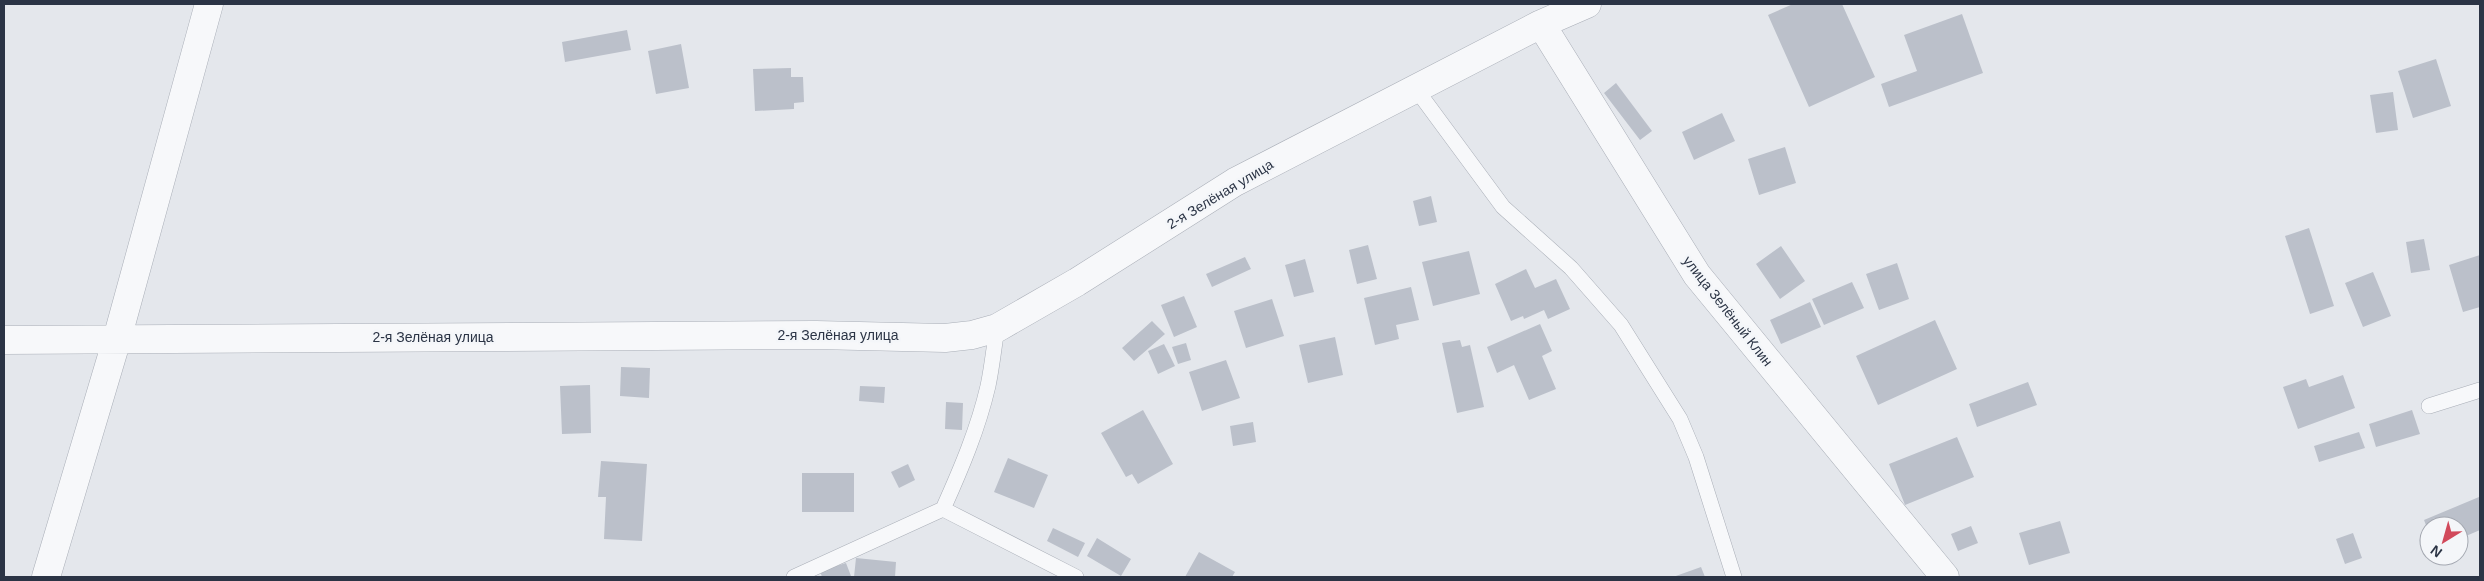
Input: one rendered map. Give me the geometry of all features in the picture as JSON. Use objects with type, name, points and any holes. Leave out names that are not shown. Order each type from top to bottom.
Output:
[{"type":"street","points":[[46,577],[117,339],[209,4]]},
{"type":"street","name":"2-я Зелёная улица","points":[[4,340],[806,335],[945,338],[972,335],[996,328],[1077,282],[1235,182],[1541,24],[1587,4]]},
{"type":"street","name":"улица Зелёный Клин","points":[[1541,24],[1697,276],[1945,577]]},
{"type":"lane","points":[[1416,88],[1503,207],[1571,268],[1621,325],[1680,419],[1696,457],[1734,577]]},
{"type":"lane","points":[[794,577],[943,509],[967,455],[976,427],[988,385],[996,328]]},
{"type":"lane","points":[[2429,406],[2480,390]]},
{"type":"lane","points":[[943,509],[1076,577]]},
{"type":"building","points":[[1793,4],[1842,4],[1875,77],[1809,107],[1768,15]]},
{"type":"building","points":[[1962,14],[1983,73],[1889,107],[1881,84],[1917,71],[1904,35]]},
{"type":"building","points":[[627,30],[631,50],[565,62],[562,42]]},
{"type":"building","points":[[681,44],[689,88],[656,94],[648,51]]},
{"type":"building","points":[[2436,59],[2451,106],[2413,118],[2398,71]]},
{"type":"building","points":[[791,68],[791,77],[803,77],[804,102],[794,103],[794,109],[755,111],[753,69]]},
{"type":"building","points":[[1616,83],[1652,131],[1640,140],[1604,93]]},
{"type":"building","points":[[2393,92],[2398,130],[2376,133],[2370,95]]},
{"type":"building","points":[[1722,113],[1735,141],[1694,160],[1682,132]]},
{"type":"building","points":[[1785,147],[1796,183],[1759,195],[1748,159]]},
{"type":"building","points":[[1431,196],[1437,222],[1419,226],[1413,201]]},
{"type":"building","points":[[2309,228],[2334,306],[2310,314],[2285,236]]},
{"type":"building","points":[[2424,239],[2430,270],[2411,273],[2406,242]]},
{"type":"building","points":[[1368,245],[1377,279],[1357,284],[1349,250]]},
{"type":"building","points":[[1781,246],[1805,281],[1780,299],[1756,264]]},
{"type":"building","points":[[1469,251],[1480,294],[1433,306],[1422,262]]},
{"type":"building","points":[[2480,255],[2480,307],[2463,312],[2449,265]]},
{"type":"building","points":[[1245,257],[1251,269],[1212,287],[1206,274]]},
{"type":"building","points":[[1305,259],[1314,292],[1294,297],[1285,265]]},
{"type":"building","points":[[1897,263],[1909,299],[1879,310],[1866,274]]},
{"type":"building","points":[[1526,269],[1535,288],[1556,279],[1570,309],[1548,319],[1544,310],[1524,319],[1523,316],[1511,321],[1495,284]]},
{"type":"building","points":[[2373,272],[2391,316],[2363,327],[2345,283]]},
{"type":"building","points":[[1852,282],[1864,308],[1824,325],[1812,299]]},
{"type":"building","points":[[1411,287],[1419,320],[1396,325],[1399,339],[1375,345],[1364,298]]},
{"type":"building","points":[[1184,296],[1197,327],[1174,337],[1161,305]]},
{"type":"building","points":[[1272,299],[1284,336],[1246,348],[1234,311]]},
{"type":"building","points":[[1810,302],[1821,327],[1781,344],[1770,320]]},
{"type":"building","points":[[1935,320],[1957,369],[1878,405],[1856,356]]},
{"type":"building","points":[[1152,321],[1165,334],[1134,361],[1122,348]]},
{"type":"building","points":[[1540,324],[1552,351],[1542,356],[1556,389],[1529,400],[1514,365],[1497,373],[1487,347]]},
{"type":"building","points":[[1335,337],[1343,375],[1308,383],[1299,345]]},
{"type":"building","points":[[1460,340],[1462,347],[1470,345],[1484,407],[1457,413],[1442,343]]},
{"type":"building","points":[[1186,343],[1191,360],[1178,364],[1172,347]]},
{"type":"building","points":[[1164,344],[1175,366],[1158,374],[1148,351]]},
{"type":"building","points":[[1226,360],[1240,398],[1202,411],[1189,372]]},
{"type":"building","points":[[621,367],[650,368],[649,398],[620,396]]},
{"type":"building","points":[[2343,375],[2355,408],[2298,429],[2283,387],[2306,379],[2309,387]]},
{"type":"building","points":[[2028,382],[2037,405],[1977,427],[1969,404]]},
{"type":"building","points":[[590,385],[591,433],[562,434],[560,386]]},
{"type":"building","points":[[860,386],[885,387],[884,403],[859,401]]},
{"type":"building","points":[[946,402],[963,403],[962,430],[945,429]]},
{"type":"building","points":[[1143,410],[1173,464],[1138,484],[1132,474],[1126,477],[1101,433]]},
{"type":"building","points":[[2412,410],[2420,434],[2376,447],[2369,424]]},
{"type":"building","points":[[1253,422],[1256,442],[1233,446],[1230,426]]},
{"type":"building","points":[[2359,432],[2365,448],[2319,462],[2314,446]]},
{"type":"building","points":[[1957,437],[1974,477],[1905,505],[1889,464]]},
{"type":"building","points":[[1008,458],[1048,475],[1034,508],[994,492]]},
{"type":"building","points":[[601,461],[647,464],[642,541],[604,539],[606,497],[598,497]]},
{"type":"building","points":[[908,464],[915,480],[899,488],[891,472]]},
{"type":"building","points":[[802,473],[854,473],[854,512],[802,512]]},
{"type":"building","points":[[2479,497],[2480,530],[2469,535],[2469,516],[2434,516]]},
{"type":"building","points":[[2060,521],[2070,553],[2029,565],[2019,533]]},
{"type":"building","points":[[1971,526],[1978,543],[1958,551],[1951,534]]},
{"type":"building","points":[[1053,528],[1085,543],[1078,557],[1047,541]]},
{"type":"building","points":[[2353,533],[2362,558],[2345,564],[2336,539]]},
{"type":"building","points":[[1097,538],[1131,559],[1121,576],[1087,556]]},
{"type":"building","points":[[1199,552],[1235,572],[1232,577],[1185,577]]},
{"type":"building","points":[[856,558],[896,562],[895,577],[854,577]]},
{"type":"building","points":[[846,563],[851,576],[822,577],[820,571]]},
{"type":"building","points":[[1701,567],[1705,577],[1673,577]]}]
